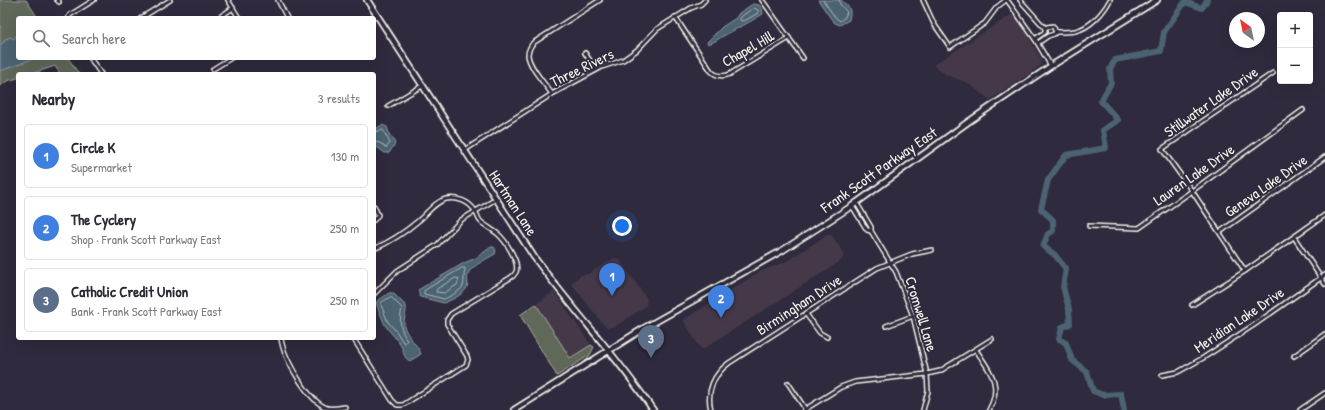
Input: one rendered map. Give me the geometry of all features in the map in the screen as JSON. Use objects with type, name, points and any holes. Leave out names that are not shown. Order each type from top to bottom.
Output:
[{"type":"main road","name":"Hartman Lane","points":[[367,0],[496,199],[551,279],[608,350],[653,410]]},
{"type":"main road","name":"Frank Scott Parkway East","points":[[514,410],[608,350],[783,250],[854,204],[968,122],[1051,66],[1157,0]]},
{"type":"street","points":[[69,16],[94,0]]},
{"type":"street","points":[[144,16],[170,0]]},
{"type":"street","points":[[228,0],[239,16]]},
{"type":"street","points":[[278,0],[287,16]]},
{"type":"street","points":[[552,94],[531,64],[528,54],[529,49],[533,43],[600,0]]},
{"type":"street","name":"Three Rivers","points":[[465,150],[552,94],[596,70],[630,56],[657,29],[691,8],[701,4],[705,0]]},
{"type":"street","points":[[762,0],[803,58]]},
{"type":"street","points":[[923,0],[934,24],[950,47],[985,23],[997,7],[1007,0],[1038,43],[1051,66]]},
{"type":"street","points":[[1020,0],[1045,28]]},
{"type":"street","points":[[1038,43],[1056,32],[1076,31],[1093,21],[1101,14],[1110,0]]},
{"type":"street","points":[[221,16],[233,8]]},
{"type":"street","name":"Chapel Hill","points":[[676,17],[711,72],[718,76],[730,74],[789,38]]},
{"type":"street","points":[[1045,28],[1053,26],[1056,32]]},
{"type":"street","points":[[1035,39],[1045,32],[1045,28]]},
{"type":"street","points":[[585,53],[596,70]]},
{"type":"street","points":[[91,60],[100,72]]},
{"type":"street","points":[[213,70],[228,60]]},
{"type":"street","name":"Stillwater Lake Drive","points":[[1192,191],[1162,149],[1273,73]]},
{"type":"street","points":[[388,106],[422,86]]},
{"type":"street","name":"Lauren Lake Drive","points":[[1089,226],[1139,228],[1303,110]]},
{"type":"street","name":"Geneva Lake Drive","points":[[1220,232],[1325,158]]},
{"type":"street","points":[[1192,191],[1227,242],[1245,272]]},
{"type":"street","points":[[354,340],[394,404],[403,405],[466,365],[468,360],[467,356],[447,324],[448,317],[510,278],[516,272],[517,268],[508,246],[499,235],[480,221],[476,212],[466,202],[457,198],[445,199],[435,204],[420,220],[403,233],[376,248]]},
{"type":"street","points":[[376,292],[397,271],[445,239],[461,220],[496,199]]},
{"type":"street","name":"Cromwell Lane","points":[[854,204],[867,230],[871,231],[896,272],[912,316],[927,374],[928,391],[923,410]]},
{"type":"street","points":[[1192,305],[1245,272],[1325,215]]},
{"type":"street","points":[[1294,237],[1325,284]]},
{"type":"street","name":"Birmingham Drive","points":[[711,410],[709,398],[712,384],[718,372],[723,367],[877,268],[912,254],[932,250]]},
{"type":"street","name":"Meridian Lake Drive","points":[[1162,375],[1178,372],[1203,358],[1254,325],[1325,275]]},
{"type":"street","points":[[806,314],[820,333],[827,337]]},
{"type":"street","points":[[886,326],[912,316]]},
{"type":"street","points":[[1294,356],[1325,334]]},
{"type":"street","points":[[788,383],[805,410],[841,387],[855,382],[927,374],[940,371],[992,339]]},
{"type":"street","points":[[282,340],[288,362],[316,402],[328,408],[346,408]]},
{"type":"street","points":[[976,350],[995,382],[995,398],[989,410]]},
{"type":"street","points":[[1300,410],[1325,393]]},
{"type":"shaded area","points":[[1014,13],[1029,35],[1029,38],[1042,62],[1041,65],[1032,72],[990,100],[966,82],[946,75],[933,65]]},
{"type":"shaded area","points":[[827,235],[832,235],[844,254],[843,258],[838,263],[703,349],[700,348],[683,320],[759,272],[785,262]]},
{"type":"shaded area","points":[[614,258],[620,260],[647,299],[646,306],[616,326],[608,328],[602,323],[571,283],[581,275],[588,274]]},
{"type":"shaded area","points":[[554,291],[591,345],[570,358],[536,304]]},
{"type":"green space","points":[[0,0],[26,0],[37,16],[16,16],[16,60],[69,60],[78,72],[59,72],[55,66],[37,72],[16,72],[16,79],[7,81],[0,86]]},
{"type":"green space","points":[[536,304],[570,358],[591,345],[594,347],[590,355],[557,376],[520,315]]},
{"type":"water","points":[[818,0],[841,0],[850,10],[849,20],[840,25],[835,23]]},
{"type":"water","points":[[753,4],[759,5],[762,8],[763,14],[708,44],[707,42],[722,27]]},
{"type":"water","points":[[11,37],[13,39],[16,37],[16,60],[30,60],[0,71],[0,45],[5,39]]},
{"type":"water","points":[[382,125],[387,127],[390,136],[393,138],[395,144],[389,153],[385,153],[376,146],[376,129]]},
{"type":"water","points":[[491,247],[494,247],[496,251],[495,254],[478,264],[469,272],[466,290],[461,294],[444,303],[420,297],[418,290],[464,263],[476,258]]},
{"type":"water","points":[[389,293],[393,293],[406,306],[404,321],[405,330],[418,347],[421,354],[410,361],[405,357],[402,348],[385,325],[376,303]]},
{"type":"waterway","points":[[1124,410],[1121,394],[1103,395],[1093,391],[1087,372],[1072,360],[1066,343],[1059,339],[1062,327],[1070,324],[1069,309],[1063,287],[1066,269],[1055,255],[1043,246],[1048,234],[1053,231],[1053,220],[1041,209],[1048,180],[1066,155],[1106,148],[1103,130],[1118,120],[1101,101],[1111,83],[1110,69],[1115,60],[1161,51],[1164,32],[1185,2],[1202,8],[1207,0]]},
{"type":"place","name":"Circle K","points":[[612,296]]},
{"type":"place","name":"The Cyclery","points":[[721,318]]},
{"type":"place","name":"Catholic Credit Union","points":[[651,358]]}]
